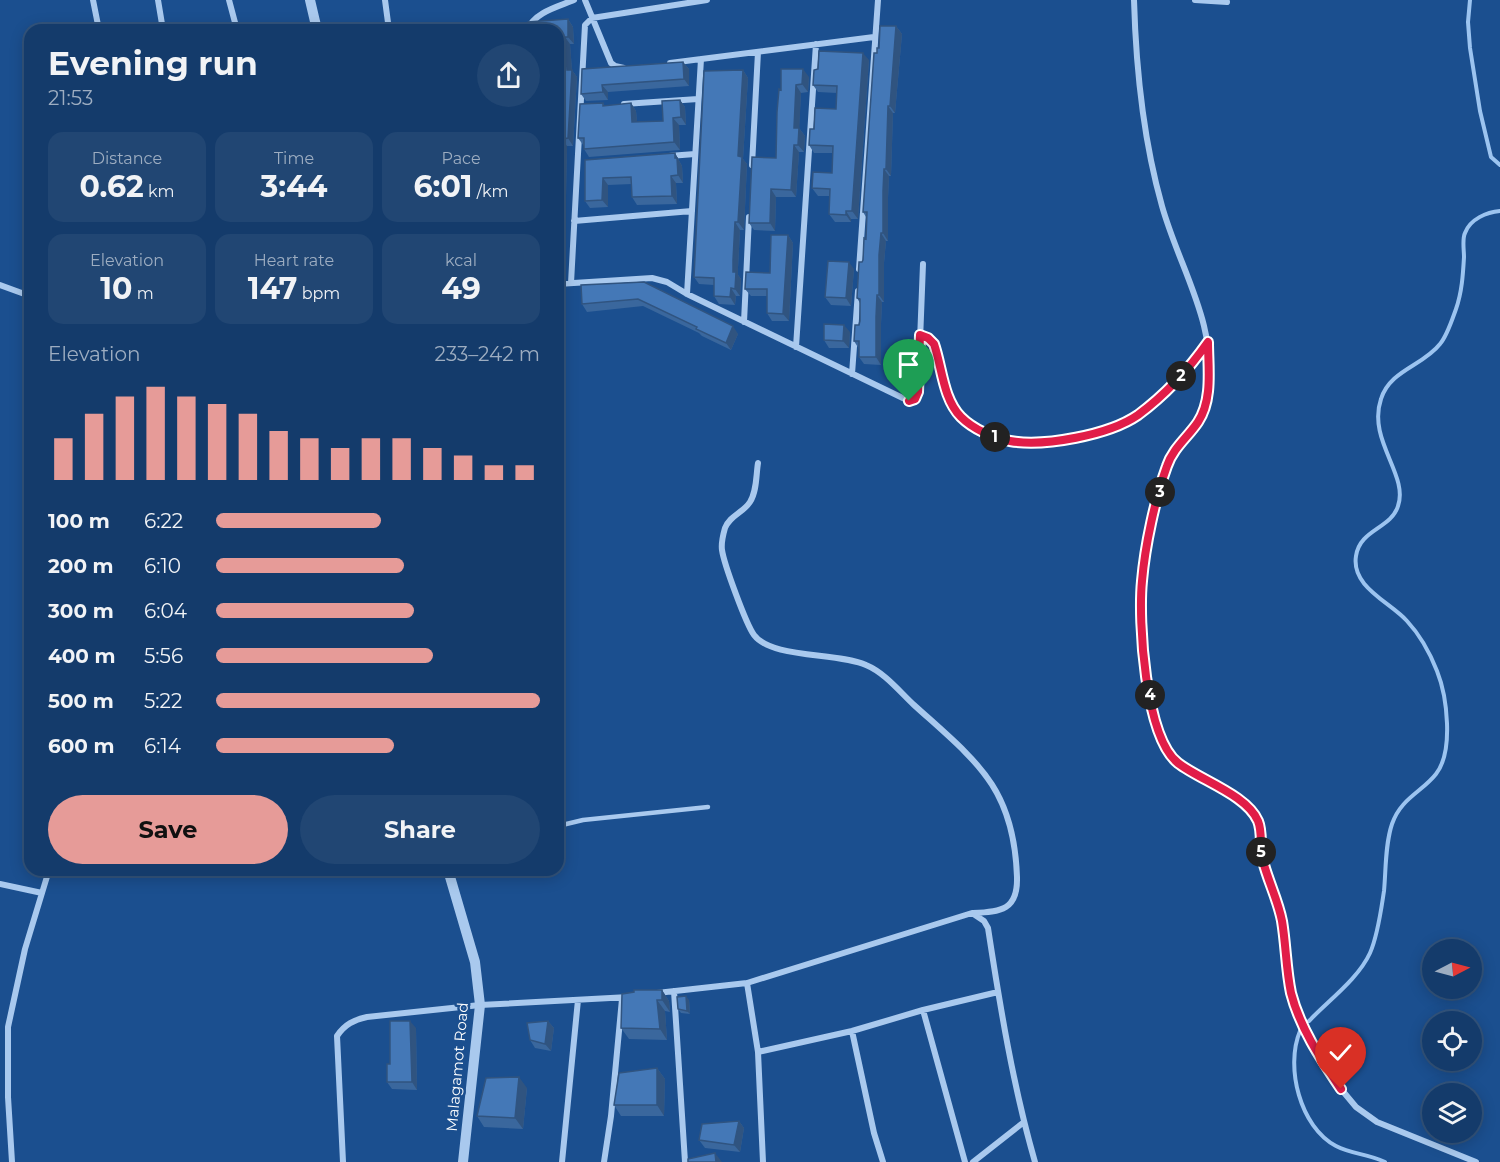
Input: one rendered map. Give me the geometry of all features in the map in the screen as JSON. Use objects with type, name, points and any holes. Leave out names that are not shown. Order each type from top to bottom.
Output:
[{"type":"street","points":[[93,0],[98,24]]},
{"type":"street","points":[[158,0],[162,24]]},
{"type":"street","points":[[229,0],[235,24]]},
{"type":"street","points":[[310,0],[316,24]]},
{"type":"street","points":[[385,0],[388,24]]},
{"type":"street","points":[[530,24],[538,16],[574,0]]},
{"type":"street","points":[[585,0],[611,63],[628,68]]},
{"type":"street","points":[[571,283],[584,32],[588,21],[592,18],[708,0]]},
{"type":"street","points":[[852,374],[878,0]]},
{"type":"street","points":[[1134,0],[1140,91],[1151,161],[1162,208],[1202,313],[1208,342],[1209,391],[1206,402],[1197,424],[1175,450],[1167,465],[1145,556],[1141,611],[1146,679],[1161,741],[1176,762],[1243,802],[1253,811],[1258,822],[1262,860],[1282,921],[1291,993],[1299,1018],[1310,1040],[1341,1089],[1356,1107],[1377,1122],[1476,1162]]},
{"type":"street","points":[[1195,0],[1227,2]]},
{"type":"street","points":[[659,64],[874,37]]},
{"type":"street","points":[[796,347],[816,44]]},
{"type":"street","points":[[752,169],[758,52]]},
{"type":"street","points":[[687,294],[701,59]]},
{"type":"street","points":[[615,105],[698,99]]},
{"type":"street","points":[[580,108],[592,107]]},
{"type":"street","points":[[660,157],[695,154]]},
{"type":"street","points":[[577,163],[589,162]]},
{"type":"street","points":[[744,322],[750,204]]},
{"type":"street","points":[[574,221],[692,211]]},
{"type":"street","points":[[564,284],[652,278],[668,282],[687,294],[906,401],[913,400],[918,392],[923,264]]},
{"type":"street","points":[[0,285],[24,294]]},
{"type":"street","points":[[920,335],[928,338],[934,344],[951,402],[960,416],[978,429],[995,437],[1031,442],[1059,440],[1118,426],[1137,415],[1181,375],[1208,342]]},
{"type":"street","points":[[653,994],[747,983],[972,913],[998,912],[1010,905],[1015,897],[1016,859],[1004,804],[992,784],[949,735],[914,706],[879,671],[842,657],[774,649],[763,644],[747,621],[722,549],[729,520],[750,502],[758,463]]},
{"type":"street","points":[[12,1162],[8,1097],[8,1027],[25,949],[47,876]]},
{"type":"street","name":"Malagamot Road","points":[[450,876],[475,962],[480,1005],[463,1162]]},
{"type":"street","points":[[0,884],[42,893]]},
{"type":"street","points":[[972,913],[984,921],[988,928],[998,992],[1024,1122],[1035,1162]]},
{"type":"street","points":[[747,983],[758,1052],[763,1162]]},
{"type":"street","points":[[674,992],[685,1162]]},
{"type":"street","points":[[758,1052],[852,1031],[923,1010],[998,992]]},
{"type":"street","points":[[343,1162],[337,1036],[353,1021],[367,1017],[480,1005],[633,996]]},
{"type":"street","points":[[603,1162],[611,1116],[622,997]]},
{"type":"street","points":[[562,1162],[578,999]]},
{"type":"street","points":[[923,1010],[965,1162]]},
{"type":"street","points":[[852,1031],[873,1133],[883,1162]]},
{"type":"street","points":[[973,1162],[1024,1122]]},
{"type":"lane","points":[[564,825],[593,818],[708,807]]},
{"type":"building","points":[[568,19],[568,37],[565,37],[567,70],[572,70],[568,138],[564,139],[564,24],[528,24],[528,22]]},
{"type":"building","points":[[880,26],[896,26],[890,106],[888,106],[886,169],[884,169],[876,357],[859,357],[859,341],[854,341],[855,325],[859,325],[860,321],[860,299],[857,298],[859,262],[863,260],[864,238],[866,239],[867,212],[863,212],[874,53],[877,53],[877,48],[879,48]]},
{"type":"building","points":[[819,51],[863,53],[852,211],[846,211],[846,215],[829,214],[830,189],[812,188],[813,172],[832,173],[833,146],[809,145],[810,129],[814,129],[815,108],[836,109],[837,86],[813,85],[814,70],[818,69]]},
{"type":"building","points":[[683,62],[684,79],[602,85],[603,92],[581,94],[582,69]]},
{"type":"building","points":[[781,69],[803,69],[802,84],[796,85],[794,128],[799,128],[798,145],[794,145],[791,190],[771,189],[770,223],[749,223],[752,157],[776,158]]},
{"type":"building","points":[[743,70],[738,156],[742,157],[733,260],[733,272],[736,272],[735,289],[731,288],[730,297],[714,296],[714,278],[694,277],[704,71]]},
{"type":"building","points":[[680,100],[681,117],[673,118],[674,142],[584,149],[584,138],[578,138],[580,104],[603,103],[603,106],[631,103],[632,122],[663,121],[662,101]]},
{"type":"building","points":[[675,153],[678,175],[671,176],[672,196],[632,197],[631,177],[603,178],[602,200],[585,201],[585,160]]},
{"type":"building","points":[[771,235],[788,235],[783,314],[767,313],[767,289],[745,289],[746,272],[770,273]]},
{"type":"building","points":[[828,261],[849,262],[846,298],[825,297]]},
{"type":"building","points":[[644,282],[733,326],[726,343],[638,299],[582,304],[581,285]]},
{"type":"building","points":[[824,324],[844,325],[843,341],[824,340]]},
{"type":"building","points":[[634,990],[662,990],[662,1000],[657,1000],[660,1029],[621,1028],[622,994],[634,992]]},
{"type":"building","points":[[686,996],[687,1011],[678,1009],[677,997]]},
{"type":"building","points":[[390,1021],[410,1021],[412,1082],[387,1082],[387,1064],[390,1064]]},
{"type":"building","points":[[548,1021],[545,1044],[530,1040],[527,1023]]},
{"type":"building","points":[[657,1068],[657,1105],[614,1105],[619,1073]]},
{"type":"building","points":[[519,1077],[515,1118],[477,1116],[486,1078]]},
{"type":"building","points":[[739,1121],[734,1145],[699,1140],[702,1124]]},
{"type":"building","points":[[715,1153],[716,1162],[688,1162],[688,1159]]},
{"type":"waterway","points":[[1470,0],[1468,22],[1470,48],[1480,111],[1491,157],[1500,165]]},
{"type":"waterway","points":[[1309,1021],[1351,980],[1370,953],[1384,891],[1387,849],[1392,824],[1406,802],[1436,774],[1442,764],[1447,738],[1444,694],[1428,651],[1407,621],[1365,585],[1356,567],[1356,556],[1363,540],[1394,514],[1400,494],[1394,469],[1379,429],[1378,414],[1381,399],[1385,389],[1392,381],[1425,358],[1443,341],[1460,296],[1464,257],[1463,241],[1467,228],[1480,217],[1500,211]]},
{"type":"waterway","points":[[1300,1031],[1294,1061],[1295,1078],[1305,1111],[1313,1125],[1336,1146],[1385,1162]]},
{"type":"route","points":[[909,401],[915,399],[918,392],[920,335],[928,338],[934,344],[951,402],[960,416],[978,429],[1011,441],[1059,440],[1118,426],[1137,415],[1195,361],[1208,342],[1209,391],[1203,414],[1175,450],[1167,465],[1145,556],[1141,600],[1146,679],[1161,741],[1168,753],[1189,771],[1243,802],[1253,811],[1261,834],[1262,860],[1282,921],[1291,993],[1299,1018],[1310,1040],[1341,1089]]}]
